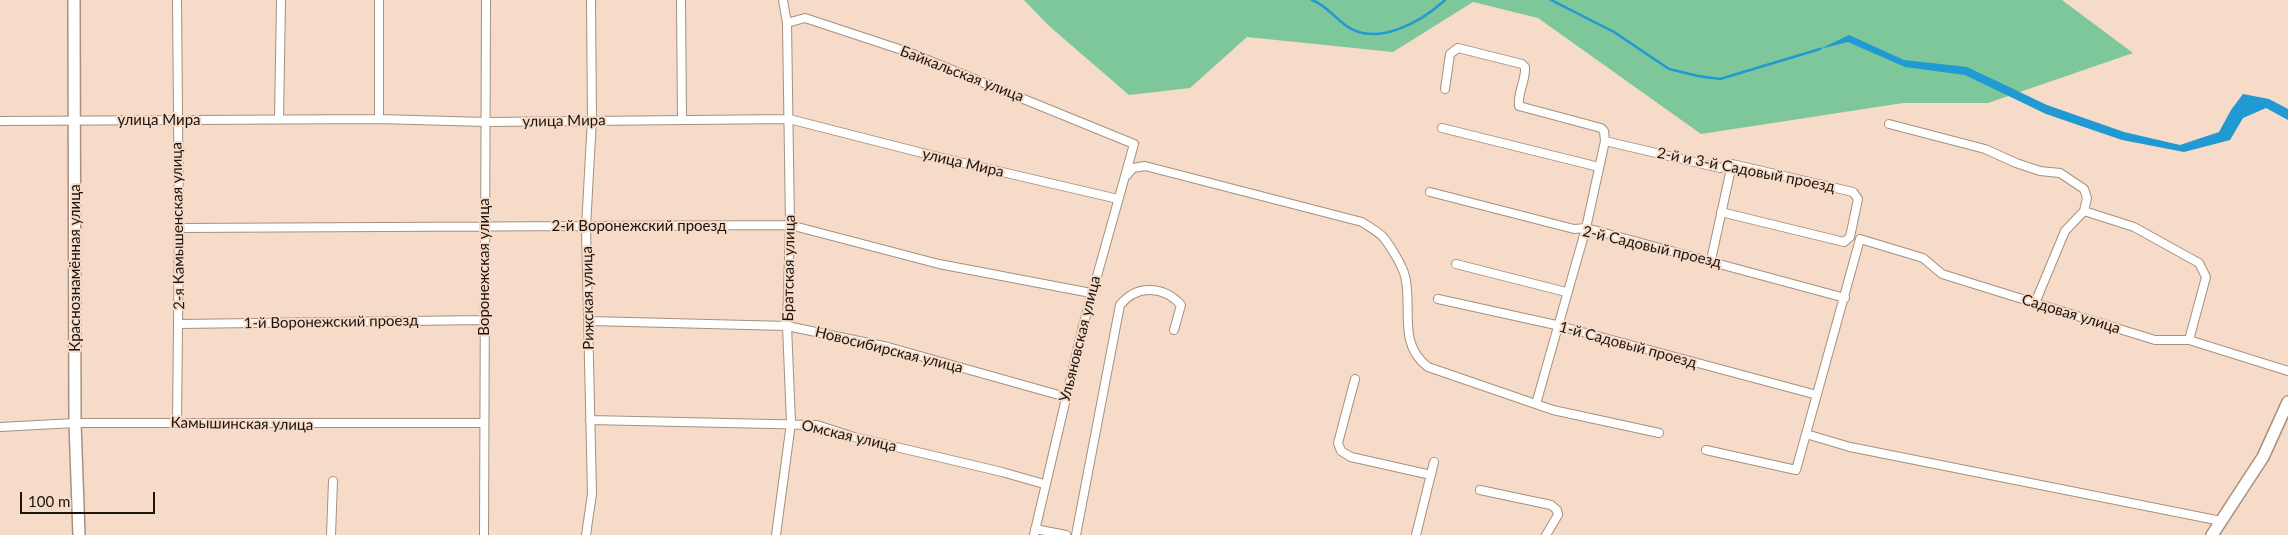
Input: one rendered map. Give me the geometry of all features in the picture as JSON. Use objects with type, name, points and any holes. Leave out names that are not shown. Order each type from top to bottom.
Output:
[{"type":"street","name":"Краснознамённая улица","points":[[74,0],[75,423],[79,535]]},
{"type":"street","name":"2-я Камышенская улица","points":[[177,0],[176,119],[179,228],[177,423]]},
{"type":"street","points":[[279,120],[281,0]]},
{"type":"street","points":[[379,0],[379,119]]},
{"type":"street","name":"Воронежская улица","points":[[484,535],[486,0]]},
{"type":"street","name":"Рижская улица","points":[[586,535],[592,494],[590,321],[586,227],[592,120],[592,0]]},
{"type":"street","points":[[681,0],[682,120]]},
{"type":"street","name":"Братская улица","points":[[776,535],[791,423],[787,326],[790,225],[789,119],[787,23],[783,0]]},
{"type":"street","name":"Байкальская улица","points":[[787,23],[805,18],[908,52],[1134,144]]},
{"type":"street","points":[[1445,89],[1450,54],[1458,48],[1522,64],[1525,67],[1526,73],[1518,100],[1519,106],[1601,128],[1604,131],[1605,141],[1586,228],[1556,325],[1536,404]]},
{"type":"street","name":"улица Мира","points":[[0,121],[379,119],[486,122],[789,119],[942,158],[1118,199]]},
{"type":"street","points":[[1889,124],[1985,149],[2040,171],[2060,173],[2084,189],[2086,198],[2084,211],[2065,230],[2035,304]]},
{"type":"street","points":[[1442,128],[1599,168]]},
{"type":"street","name":"2-й и 3-й Садовый проезд","points":[[1605,141],[1720,168],[1732,164],[1853,192],[1858,199],[1850,237],[1844,242],[1721,212]]},
{"type":"street","name":"Ульяновская улица","points":[[1034,532],[1091,293],[1134,144]]},
{"type":"street","points":[[1711,260],[1732,164]]},
{"type":"street","points":[[1125,177],[1133,168],[1145,166],[1362,222],[1383,237],[1404,275],[1407,330],[1412,346],[1420,361],[1439,372],[1536,404],[1659,433]]},
{"type":"street","name":"2-й Садовый проезд","points":[[1430,192],[1574,229],[1586,228],[1711,260],[1845,298]]},
{"type":"street","points":[[2084,211],[2134,228],[2199,264],[2206,277],[2189,340]]},
{"type":"street","name":"2-й Воронежский проезд","points":[[179,228],[790,225],[939,264],[1091,293]]},
{"type":"street","name":"Садовая улица","points":[[1845,298],[1860,239],[1923,258],[1942,274],[2035,304],[2155,340],[2189,340],[2288,371]]},
{"type":"street","points":[[1456,264],[1566,292]]},
{"type":"street","points":[[1076,535],[1120,305],[1128,295],[1136,290],[1154,290],[1173,296],[1181,305],[1174,330]]},
{"type":"street","points":[[1706,450],[1796,470],[1845,298]]},
{"type":"street","name":"1-й Садовый проезд","points":[[1438,299],[1556,325],[1817,395]]},
{"type":"street","name":"1-й Воронежский проезд","points":[[179,324],[484,320]]},
{"type":"street","name":"Новосибирская улица","points":[[590,321],[787,326],[888,347],[1066,396]]},
{"type":"street","points":[[1355,379],[1338,443],[1341,451],[1351,456],[1431,475]]},
{"type":"street","points":[[2212,535],[2263,457],[2288,402]]},
{"type":"street","name":"Омская улица","points":[[590,420],[816,425],[854,437],[1002,472],[1044,484]]},
{"type":"street","name":"Камышинская улица","points":[[0,427],[75,423],[484,423]]},
{"type":"street","points":[[1806,434],[1850,446],[2221,521]]},
{"type":"street","points":[[1416,535],[1434,462]]},
{"type":"street","points":[[331,535],[333,481]]},
{"type":"street","points":[[1480,490],[1551,505],[1557,510],[1558,515],[1546,535]]},
{"type":"street","points":[[1034,532],[1066,535]]},
{"type":"green space","points":[[1024,0],[2062,0],[2133,53],[1988,103],[1903,103],[1701,134],[1538,18],[1473,2],[1393,52],[1247,37],[1190,88],[1129,95],[1048,25]]},
{"type":"water","points":[[1849,35],[1904,60],[1967,67],[2047,105],[2124,132],[2180,145],[2219,132],[2231,110],[2243,94],[2269,99],[2288,109],[2288,120],[2266,108],[2243,118],[2230,140],[2184,152],[2122,140],[2046,114],[1965,75],[1905,67],[1848,42],[1820,49]]},
{"type":"waterway","points":[[1312,0],[1326,8],[1345,25],[1357,31],[1370,34],[1384,33],[1411,24],[1445,0]]},
{"type":"waterway","points":[[1551,0],[1614,32],[1669,69],[1698,76],[1720,79],[1820,49]]}]
